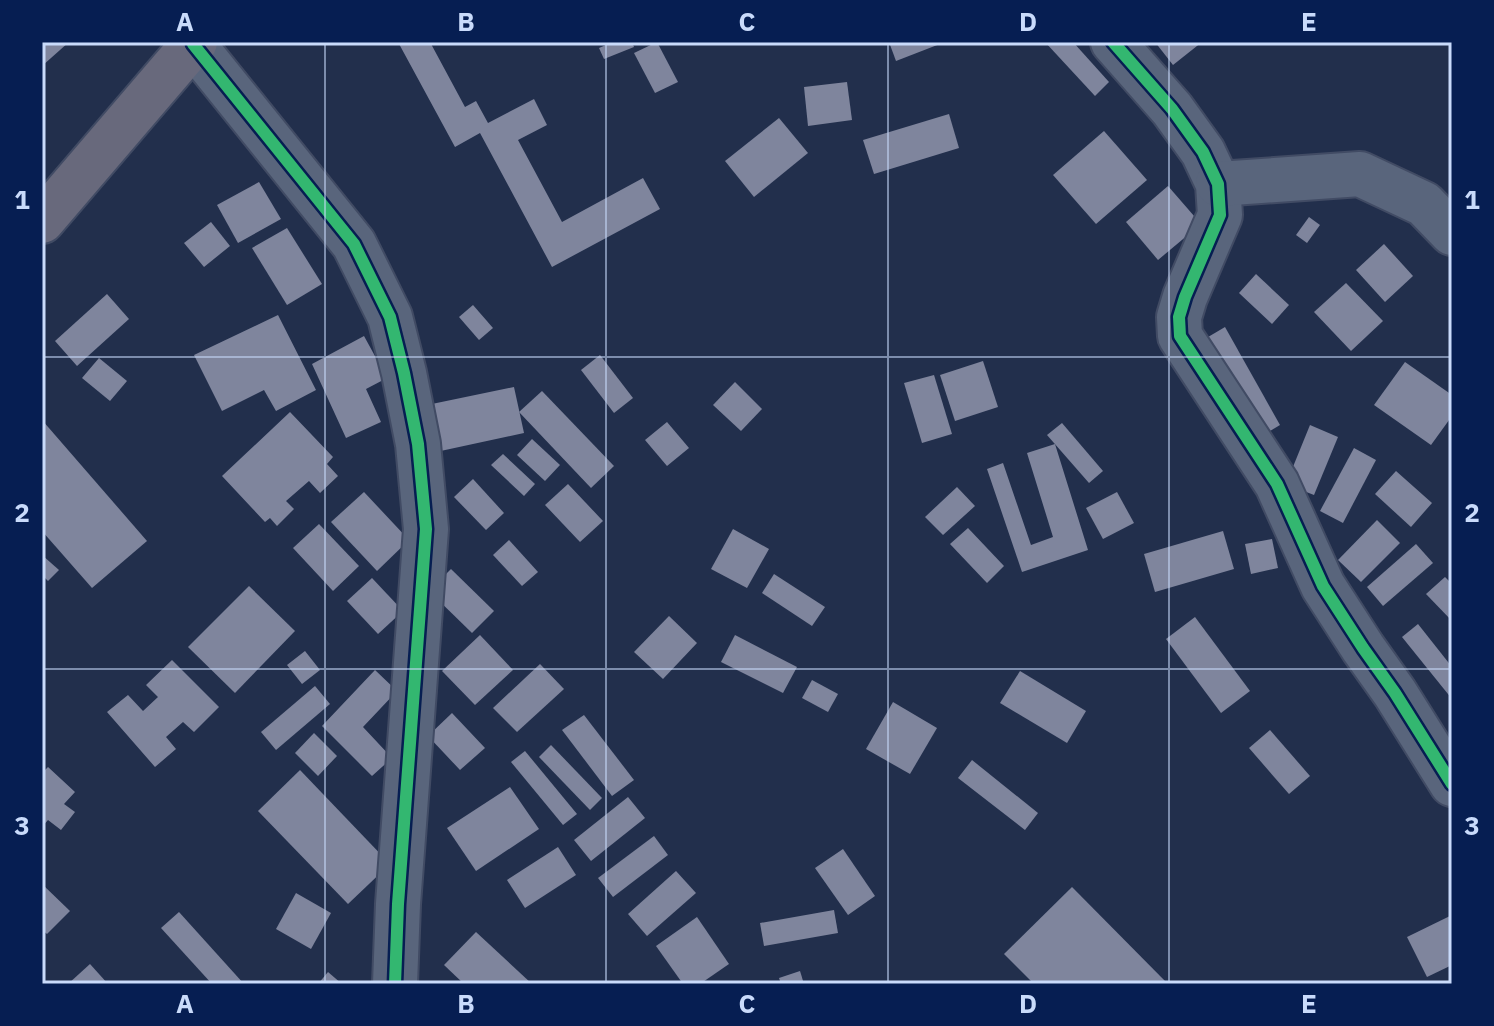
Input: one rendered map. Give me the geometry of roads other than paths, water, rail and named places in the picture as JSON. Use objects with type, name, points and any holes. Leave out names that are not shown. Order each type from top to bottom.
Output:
[{"type":"main road","points":[[44,215],[194,43]]},
{"type":"street","points":[[1113,42],[1188,130],[1203,152],[1218,184],[1220,215],[1185,297],[1179,317],[1180,336],[1277,484],[1323,586],[1452,784]]},
{"type":"street","points":[[194,43],[354,244],[390,317],[404,373],[418,444],[426,529],[398,904],[395,984]]},
{"type":"street","points":[[1218,184],[1360,174],[1424,204],[1452,233]]}]
